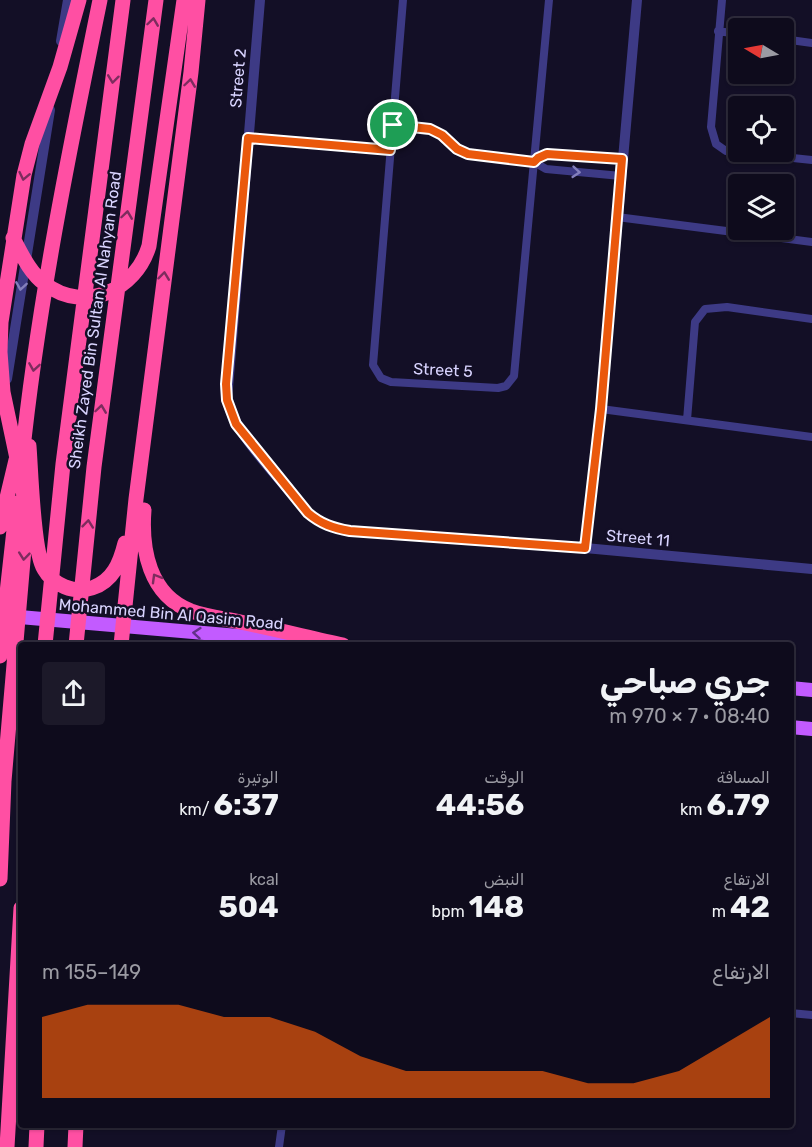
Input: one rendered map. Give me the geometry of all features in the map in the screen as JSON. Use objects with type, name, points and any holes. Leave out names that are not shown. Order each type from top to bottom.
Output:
[{"type":"highway","points":[[0,879],[4,781],[25,536],[23,487],[3,392],[0,352],[3,306],[28,158],[60,67],[79,0]]},
{"type":"highway","points":[[0,651],[26,416],[62,185],[100,0]]},
{"type":"highway","name":"Sheikh Zayed Bin Sultan Al Nahyan Road","points":[[45,642],[63,464],[123,0]]},
{"type":"highway","name":"Sheikh Zayed Bin Sultan Al Nahyan Road","points":[[76,642],[94,466],[156,0]]},
{"type":"highway","points":[[13,238],[34,274],[46,285],[60,293],[76,297],[92,297],[108,293],[123,285],[141,266],[149,246],[184,0]]},
{"type":"highway","points":[[121,642],[136,499],[191,72],[198,0]]},
{"type":"highway","points":[[156,334],[143,528],[144,547],[152,574],[168,596],[190,610],[331,642]]},
{"type":"highway","points":[[26,416],[38,551],[43,568],[54,581],[70,589],[87,590],[100,585],[112,576],[122,556],[136,499]]},
{"type":"highway","points":[[0,527],[26,416]]},
{"type":"highway","points":[[0,726],[9,710],[18,701]]},
{"type":"highway","points":[[7,1147],[18,959]]},
{"type":"highway","points":[[36,1147],[37,1128]]},
{"type":"highway","points":[[75,1147],[76,1128]]},
{"type":"main road","name":"Mohammed Bin Al Qasim Road","points":[[3,615],[305,642]]},
{"type":"main road","points":[[0,651],[18,650]]},
{"type":"main road","points":[[794,688],[810,690]]},
{"type":"main road","points":[[794,727],[812,729]]},
{"type":"street","points":[[0,420],[68,0]]},
{"type":"street","name":"Street 2","points":[[260,0],[227,400],[230,413],[243,435],[308,513],[319,522]]},
{"type":"street","name":"Street 5","points":[[403,0],[373,360],[377,375],[391,382],[498,388],[506,386],[513,380],[549,0]]},
{"type":"street","points":[[585,548],[601,409],[637,0]]},
{"type":"street","points":[[722,0],[711,128],[716,144],[726,151],[812,160]]},
{"type":"street","points":[[718,31],[728,32]]},
{"type":"street","points":[[794,41],[812,43]]},
{"type":"street","points":[[393,125],[430,129],[442,135],[457,149],[468,154],[534,162],[546,169],[621,176]]},
{"type":"street","points":[[248,138],[390,150]]},
{"type":"street","points":[[534,162],[547,154],[622,159]]},
{"type":"street","points":[[617,217],[812,242]]},
{"type":"street","points":[[687,420],[695,322],[705,309],[727,307],[812,319]]},
{"type":"street","points":[[601,409],[812,437]]},
{"type":"street","name":"Street 11","points":[[319,522],[350,531],[585,548],[812,569]]},
{"type":"street","points":[[794,1013],[812,1015]]},
{"type":"street","points":[[279,1147],[282,1128]]},
{"type":"route","points":[[393,125],[430,129],[442,135],[457,149],[468,154],[534,162],[547,154],[622,159],[601,409],[585,548],[334,528],[319,522],[308,513],[243,435],[230,413],[226,384],[248,138],[390,150],[393,125]]}]
